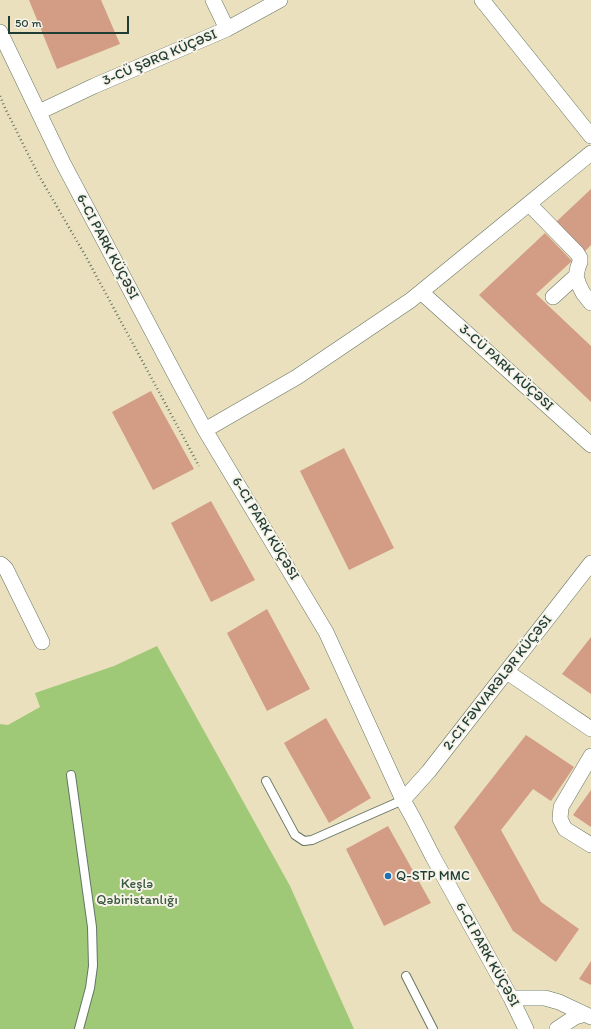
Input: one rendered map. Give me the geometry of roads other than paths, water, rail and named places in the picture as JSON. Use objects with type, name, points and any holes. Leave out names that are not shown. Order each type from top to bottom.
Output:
[{"type":"street","points":[[213,0],[227,29]]},
{"type":"street","name":"3-CÜ ŞƏRQ KÜÇƏSI","points":[[39,112],[94,86],[227,29],[280,0]]},
{"type":"street","points":[[482,0],[591,136]]},
{"type":"street","points":[[0,32],[63,163],[205,430],[326,632],[403,800],[511,998],[526,1029]]},
{"type":"street","points":[[205,430],[297,377],[411,300],[591,153]]},
{"type":"street","points":[[529,204],[577,253],[580,258],[576,276],[578,285],[591,303]]},
{"type":"street","points":[[554,297],[576,276]]},
{"type":"street","name":"3-CÜ PARK KÜÇƏSI","points":[[421,292],[591,445]]},
{"type":"street","name":"2-CI FƏVVARƏLƏR KÜÇƏSI","points":[[403,800],[429,771],[591,563]]},
{"type":"street","points":[[0,564],[6,569],[42,642]]},
{"type":"street","points":[[507,672],[591,729]]},
{"type":"street","points":[[591,756],[561,807],[560,819],[565,830],[591,845]]},
{"type":"street","points":[[511,998],[545,998],[559,1002],[588,1015]]},
{"type":"street","points":[[557,1029],[575,1017],[588,1015]]},
{"type":"lane","points":[[72,775],[92,927],[93,966],[90,988],[79,1029]]},
{"type":"lane","points":[[266,781],[295,835],[304,840],[312,840],[403,800]]},
{"type":"lane","points":[[406,976],[433,1029]]},
{"type":"place","name":"Q-STP MMC","points":[[388,876]]},
{"type":"park label","name":"Keşlə Qəbiristanlığı","points":[[137,892]]}]
